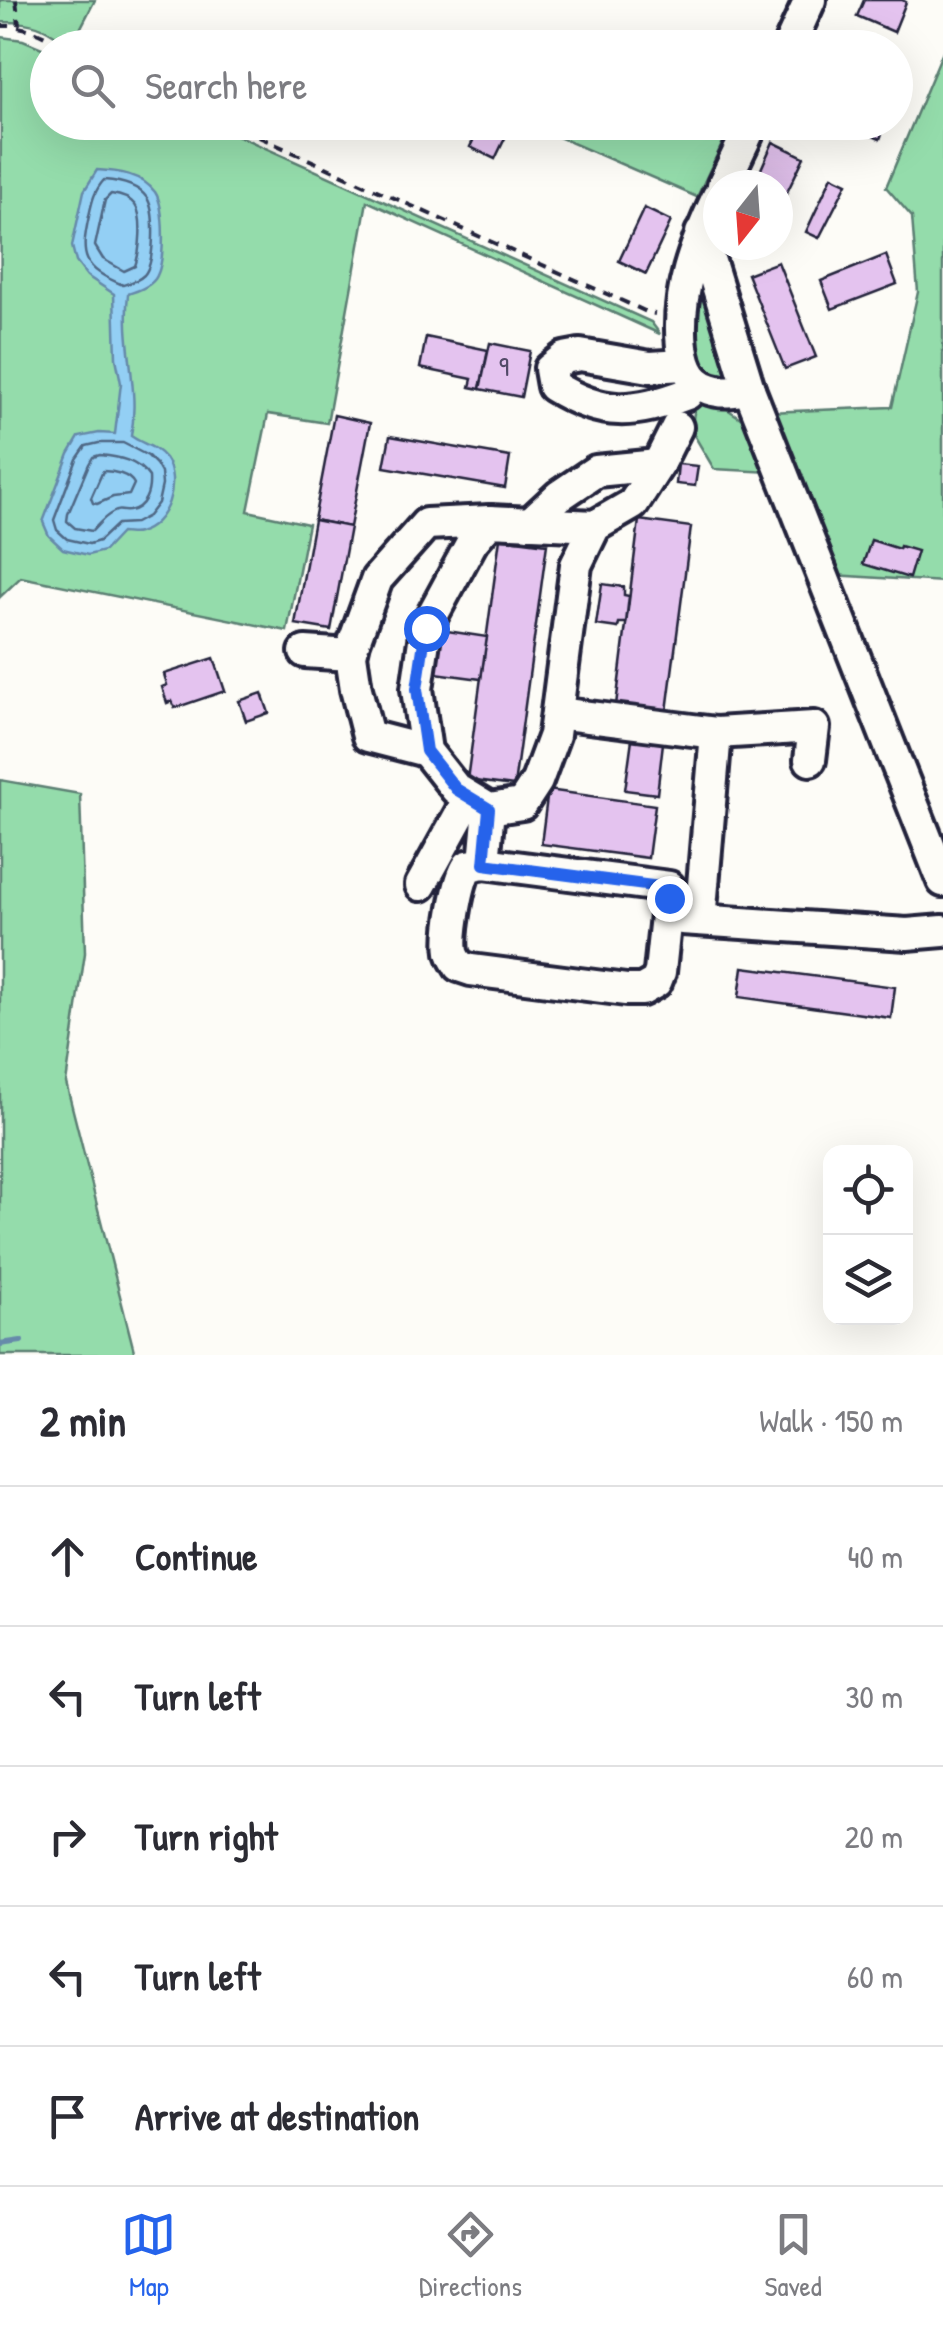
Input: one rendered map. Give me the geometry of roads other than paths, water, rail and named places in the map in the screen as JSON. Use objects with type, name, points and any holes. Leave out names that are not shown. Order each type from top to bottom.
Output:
[{"type":"street","points":[[796,30],[810,0]]},
{"type":"street","points":[[730,170],[744,140]]},
{"type":"street","points":[[703,228],[685,280],[680,317],[686,380],[721,392],[749,388]]},
{"type":"street","points":[[701,232],[749,388],[943,881]]},
{"type":"street","points":[[426,751],[368,736],[351,655],[378,579],[426,524],[490,521],[595,526],[633,504],[677,428]]},
{"type":"street","points":[[530,522],[596,471],[658,465]]},
{"type":"street","points":[[490,521],[472,542],[426,628],[417,689],[426,751],[456,789],[479,803],[522,804],[538,781],[554,735],[576,565],[595,526]]},
{"type":"street","points":[[305,652],[351,655]]},
{"type":"street","points":[[557,712],[716,734],[814,727],[810,760]]},
{"type":"street","points":[[700,920],[716,734]]},
{"type":"street","points":[[479,803],[484,864]]},
{"type":"street","points":[[421,886],[479,803]]},
{"type":"street","points":[[484,864],[668,888],[656,982],[642,990],[626,990],[459,966],[452,951],[461,875],[468,866],[484,864]]},
{"type":"street","points":[[666,918],[907,934],[943,931]]},
{"type":"water","points":[[97,170],[136,177],[155,192],[161,210],[159,271],[150,284],[128,294],[131,436],[165,458],[172,490],[164,513],[148,529],[121,533],[104,551],[88,555],[63,549],[49,536],[43,522],[79,437],[115,434],[121,383],[116,358],[114,294],[87,276],[76,262],[72,246],[84,191]]},
{"type":"waterway","points":[[0,1344],[21,1341]]}]
